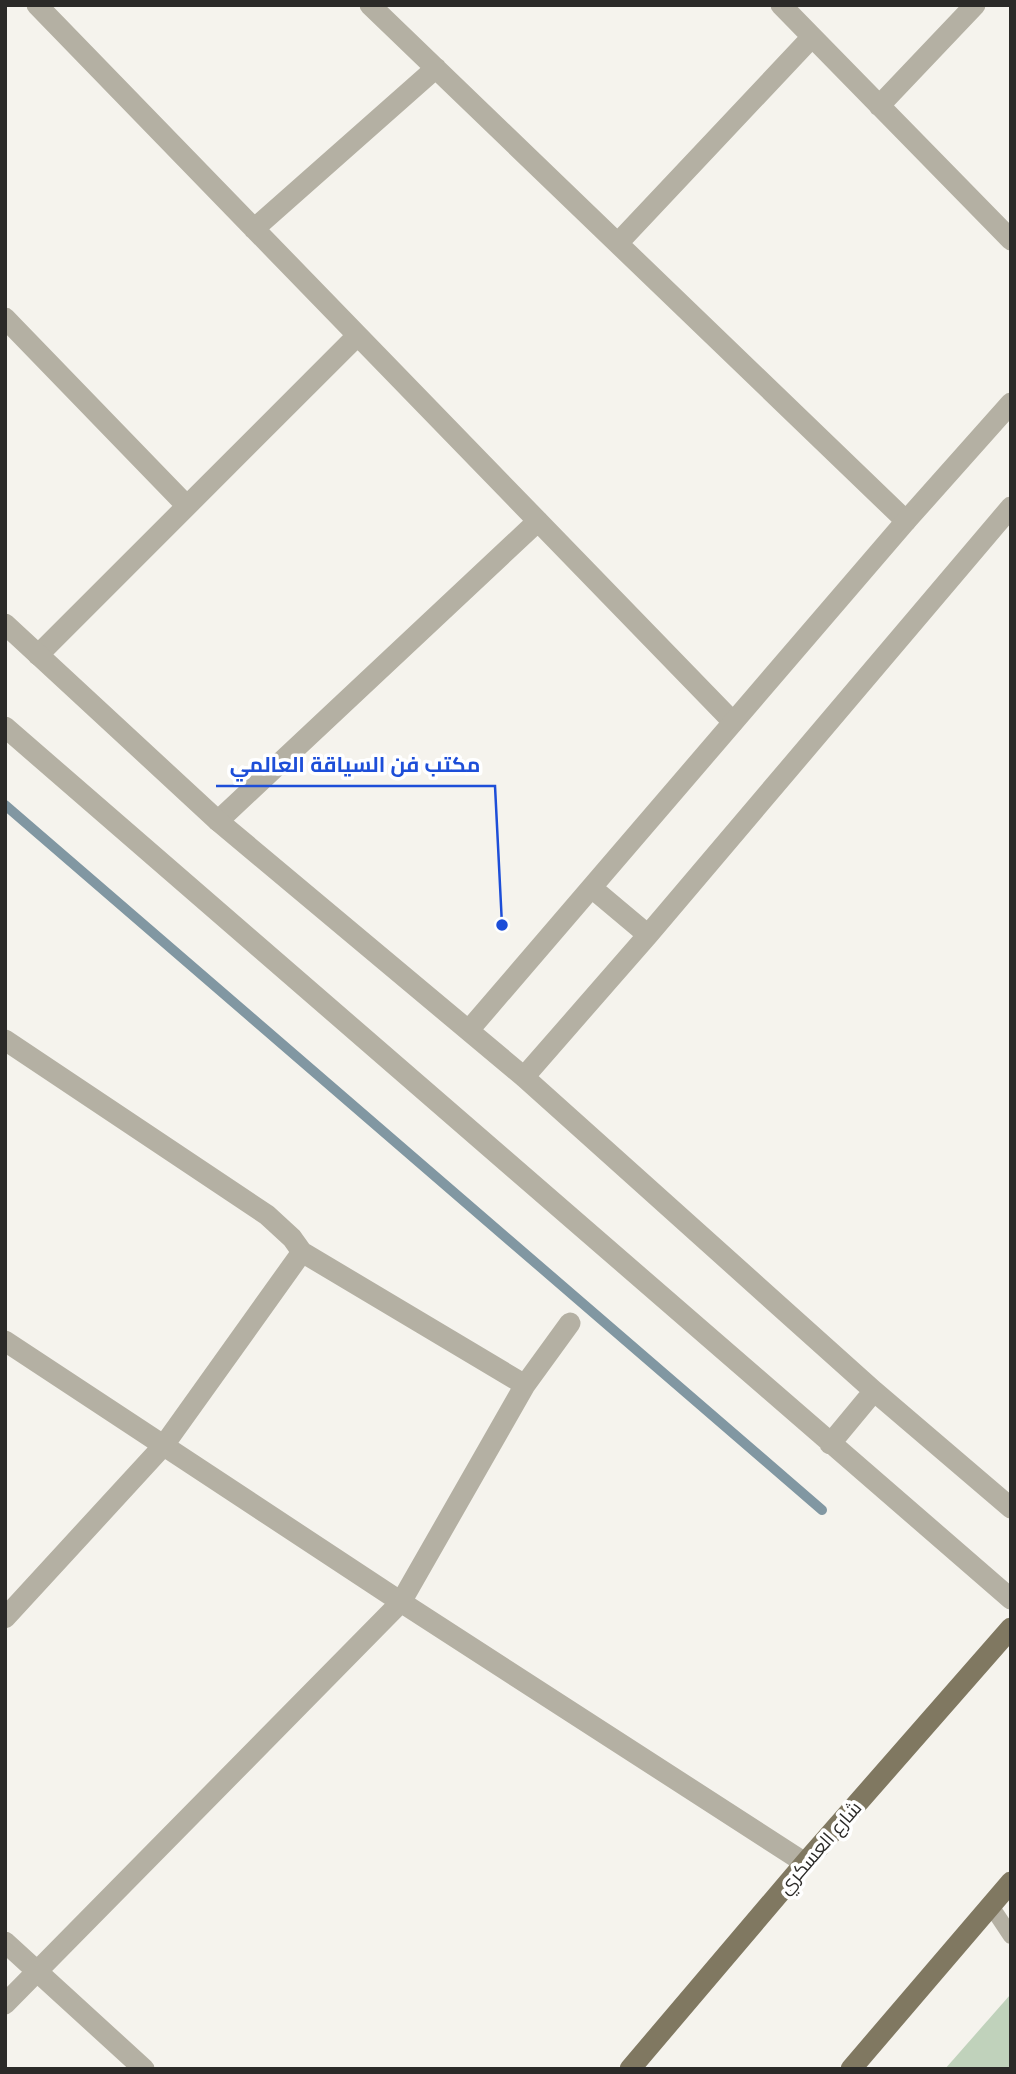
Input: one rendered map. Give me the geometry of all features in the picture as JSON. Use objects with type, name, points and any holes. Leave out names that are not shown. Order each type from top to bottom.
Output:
[{"type":"main road","name":"شارع العسكري","points":[[630,2069],[805,1863],[1011,1628]]},
{"type":"main road","points":[[851,2069],[1011,1882]]},
{"type":"street","points":[[37,5],[733,722]]},
{"type":"street","points":[[370,5],[905,521]]},
{"type":"street","points":[[781,5],[1011,240]]},
{"type":"street","points":[[878,106],[975,5]]},
{"type":"street","points":[[618,243],[812,37]]},
{"type":"street","points":[[254,229],[436,68]]},
{"type":"street","points":[[5,318],[187,506]]},
{"type":"street","points":[[38,655],[357,336]]},
{"type":"street","points":[[469,1030],[905,521],[1011,402]]},
{"type":"street","points":[[524,1077],[1011,507]]},
{"type":"street","points":[[219,821],[538,521]]},
{"type":"street","points":[[5,624],[219,821],[524,1077],[874,1391],[1011,1508]]},
{"type":"street","points":[[5,727],[1011,1600]]},
{"type":"street","points":[[592,888],[648,935]]},
{"type":"street","points":[[5,1040],[267,1215],[292,1238],[302,1252],[525,1385]]},
{"type":"street","points":[[5,1618],[164,1445],[302,1252]]},
{"type":"street","points":[[5,2004],[401,1602],[525,1385],[570,1322]]},
{"type":"street","points":[[5,1341],[401,1602],[805,1863]]},
{"type":"street","points":[[830,1444],[874,1391]]},
{"type":"street","points":[[5,1942],[144,2069]]},
{"type":"lane","points":[[991,1906],[1011,1936]]},
{"type":"green space","points":[[1010,1995],[1011,2069],[945,2069]]},
{"type":"waterway","points":[[5,805],[822,1510]]},
{"type":"place","name":"مكتب فن السياقة العالمي","points":[[502,925]]}]
